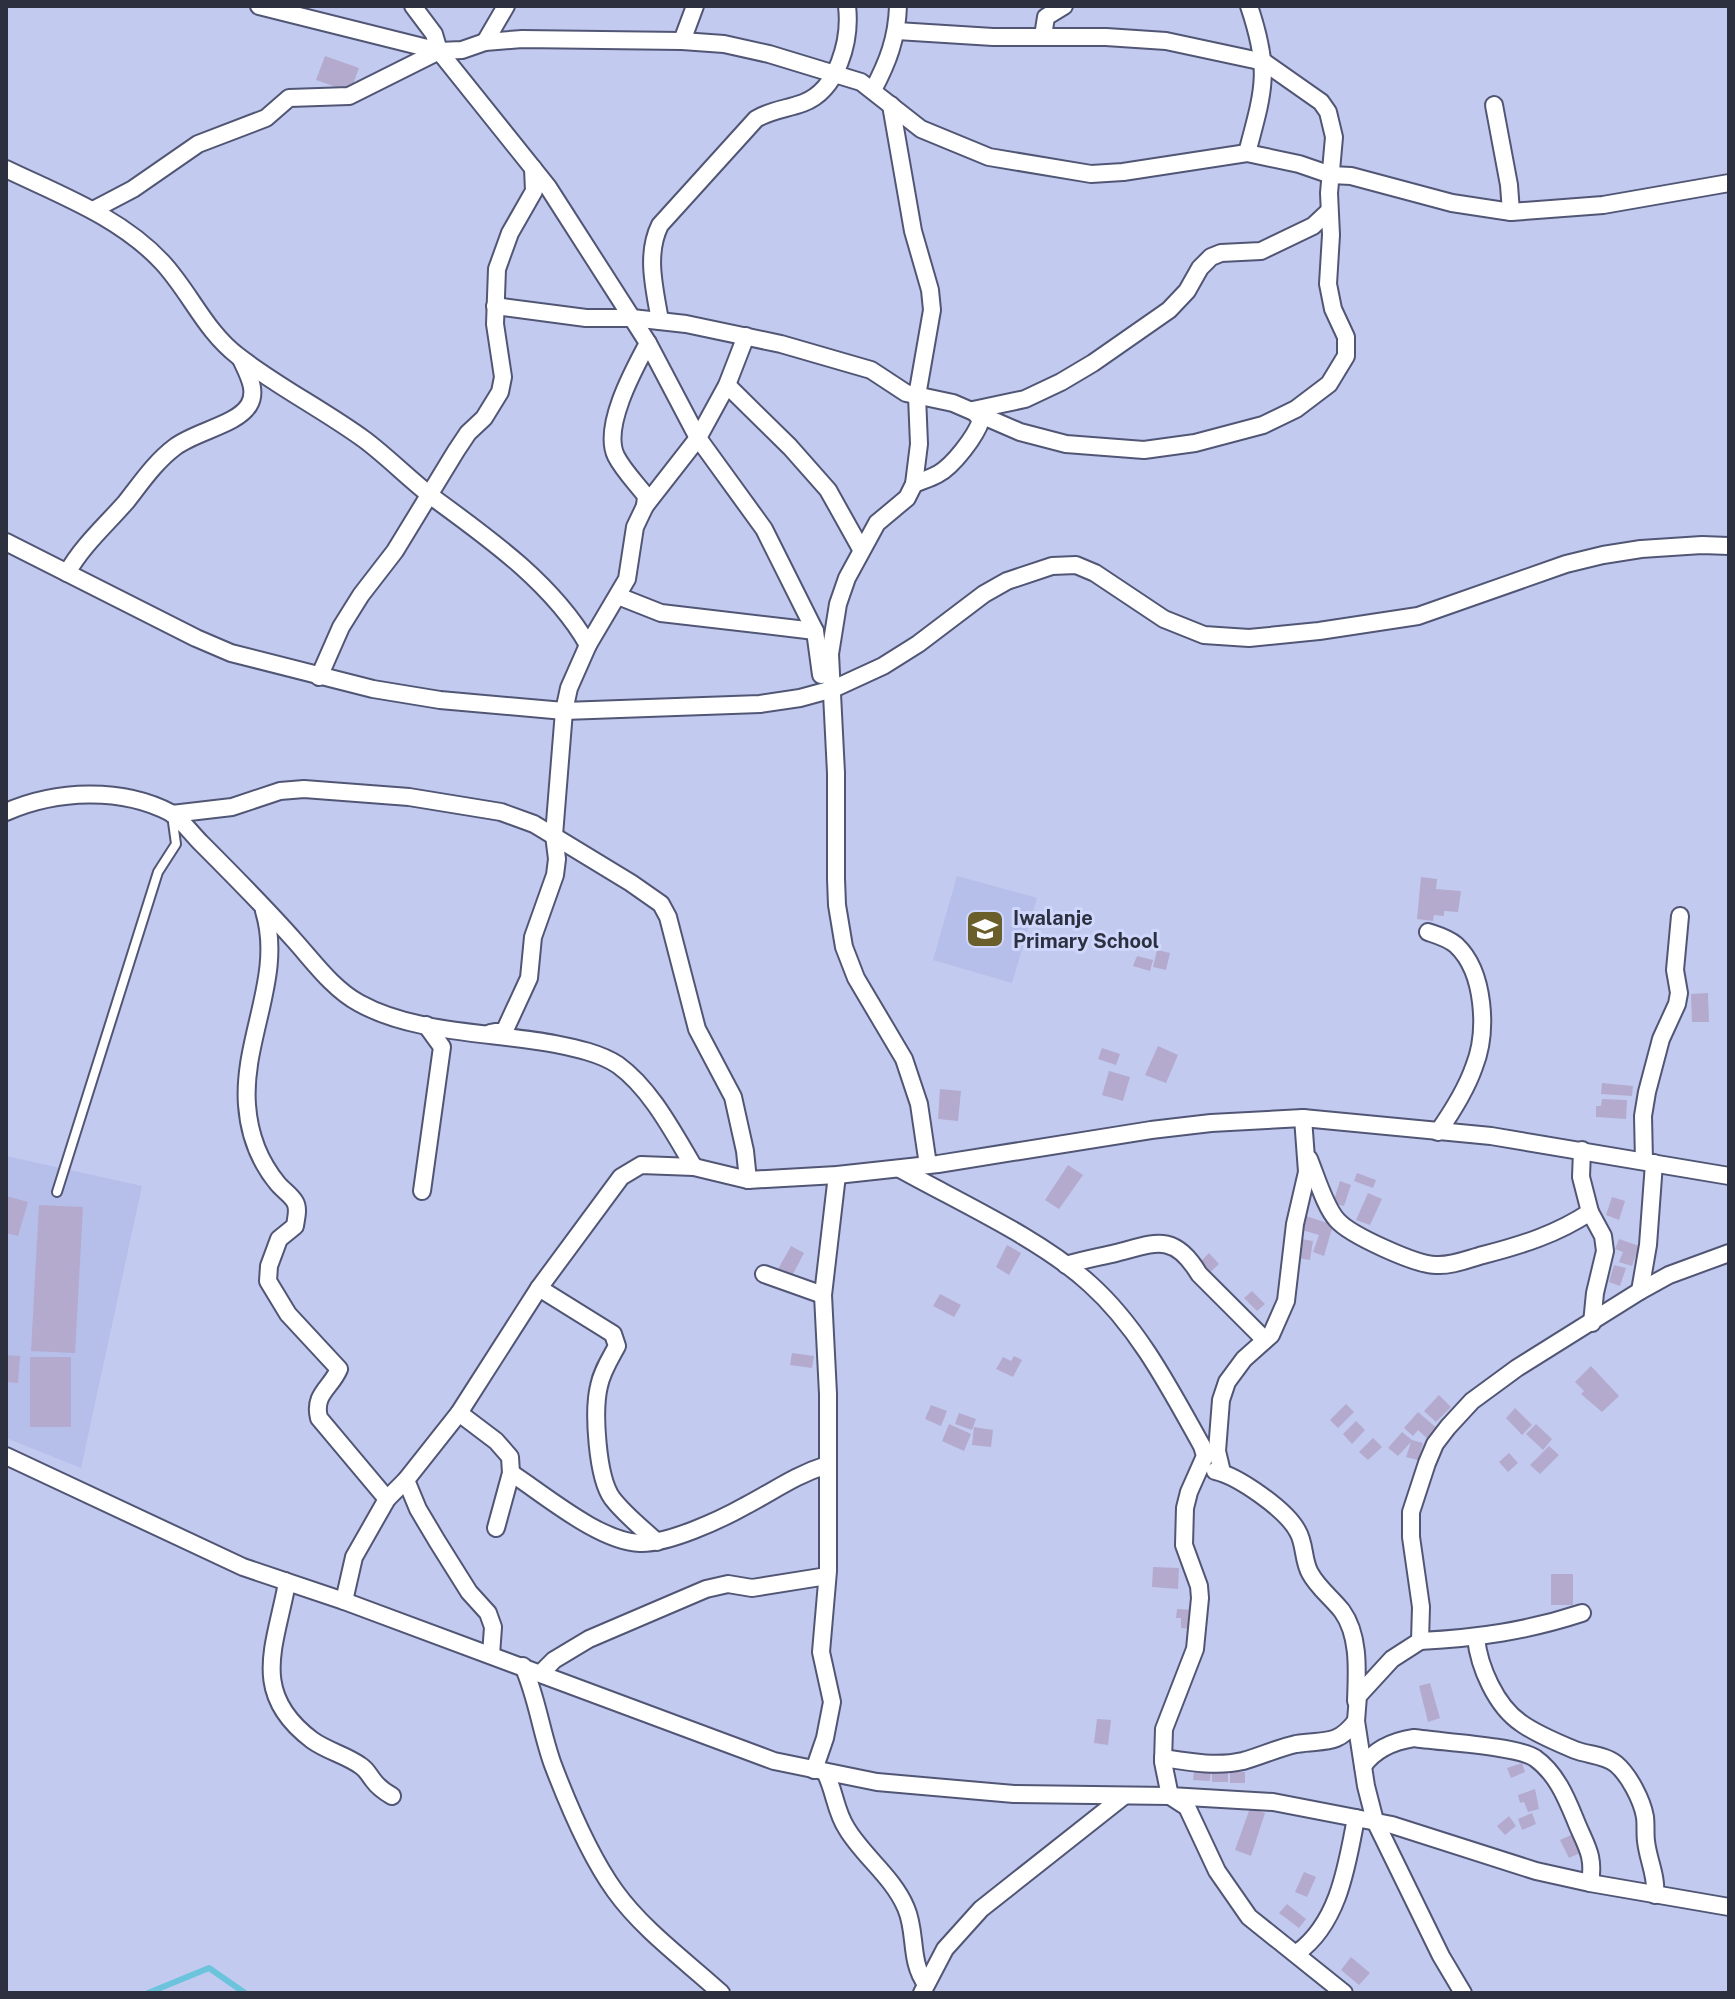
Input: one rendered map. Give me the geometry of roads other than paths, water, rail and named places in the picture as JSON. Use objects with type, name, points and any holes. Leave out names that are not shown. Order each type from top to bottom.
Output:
[{"type":"street","points":[[259,6],[439,51],[522,39],[724,44],[861,82],[921,129],[989,157],[1078,173],[1123,172],[1247,153],[1452,203],[1511,212],[1603,205],[1729,183]]},
{"type":"street","points":[[413,6],[434,34],[439,51],[548,187],[648,343],[698,438],[764,529],[815,631],[828,690],[836,773],[836,892],[844,947],[856,978],[904,1059],[919,1104],[928,1165]]},
{"type":"street","points":[[485,42],[506,6]]},
{"type":"street","points":[[682,41],[695,6]]},
{"type":"street","points":[[660,321],[652,253],[660,225],[756,119],[805,102],[818,94],[834,75],[845,46],[847,6]]},
{"type":"street","points":[[873,90],[886,66],[897,31],[898,6]]},
{"type":"street","points":[[1043,36],[1046,17],[1064,6]]},
{"type":"street","points":[[1247,153],[1263,91],[1264,62],[1249,6]]},
{"type":"street","points":[[495,306],[586,318],[660,321],[746,336],[871,370],[906,393],[973,410],[1039,438],[1084,447],[1144,450],[1231,434],[1263,425],[1296,409],[1329,384],[1347,350],[1346,337],[1329,294],[1329,211],[1334,137],[1328,112],[1321,102],[1264,62],[1166,41],[993,37],[897,31]]},
{"type":"street","points":[[93,210],[133,189],[187,149],[258,122],[291,97],[349,96],[439,51]]},
{"type":"street","points":[[828,690],[838,604],[861,549],[877,523],[907,498],[914,484],[919,444],[917,396],[932,310],[930,290],[913,231],[891,105]]},
{"type":"street","points":[[1494,105],[1511,212]]},
{"type":"street","points":[[319,677],[341,627],[361,595],[395,551],[462,442],[484,418],[500,392],[503,377],[495,306],[497,269],[502,251],[534,191],[533,168]]},
{"type":"street","points":[[6,169],[93,210],[139,242],[162,263],[225,347],[365,440],[428,494],[503,549],[557,602],[578,627],[588,645]]},
{"type":"street","points":[[973,410],[1025,399],[1061,382],[1169,310],[1211,257],[1221,253],[1261,251],[1313,226],[1329,211]]},
{"type":"street","points":[[489,1033],[505,1030],[529,978],[533,937],[555,875],[554,835],[564,711],[573,677],[627,579],[635,527],[645,506],[698,438],[727,385],[746,336]]},
{"type":"street","points":[[645,506],[646,496],[624,468],[614,449],[618,408],[648,343]]},
{"type":"street","points":[[67,573],[79,552],[163,457],[197,433],[231,421],[248,408],[252,384],[241,359]]},
{"type":"street","points":[[727,385],[790,447],[828,490],[861,549]]},
{"type":"street","points":[[914,484],[938,474],[958,455],[979,428],[981,420],[973,410]]},
{"type":"street","points":[[6,542],[231,653],[319,677],[440,700],[564,711],[760,704],[828,690],[883,666],[1007,581],[1052,566],[1076,565],[1095,573],[1164,619],[1204,635],[1249,638],[1418,616],[1566,564],[1603,555],[1656,548],[1729,546]]},
{"type":"street","points":[[618,596],[661,613],[815,631]]},
{"type":"street","points":[[172,814],[232,807],[280,791],[304,789],[362,792],[501,812],[554,835],[645,892],[666,910],[697,1029],[733,1097],[748,1180]]},
{"type":"street","points":[[6,812],[54,797],[82,795],[136,800],[172,814],[262,903],[320,969],[356,1001],[389,1016],[426,1025],[572,1048],[618,1065],[657,1109],[694,1167]]},
{"type":"street","points":[[262,903],[270,930],[269,958],[267,990],[256,1029],[247,1082],[250,1132],[259,1154],[277,1183],[295,1202],[297,1211],[295,1226],[279,1239],[269,1266],[268,1281],[288,1314],[339,1369],[320,1396],[317,1404],[319,1418],[387,1499]]},
{"type":"street","points":[[1640,1291],[1650,1233],[1649,1162],[1643,1116],[1657,1051],[1677,1004],[1679,993],[1675,970],[1680,916]]},
{"type":"street","points":[[1428,932],[1453,942],[1467,956],[1476,973],[1480,993],[1480,1047],[1475,1065],[1438,1132]]},
{"type":"street","points":[[422,1191],[442,1047],[426,1025]]},
{"type":"street","points":[[1222,1472],[1217,1451],[1224,1391],[1232,1373],[1278,1324],[1286,1301],[1295,1224],[1307,1172],[1303,1118]]},
{"type":"street","points":[[344,1601],[354,1557],[387,1499],[459,1413],[539,1288],[624,1174],[649,1164],[694,1167],[748,1180],[837,1175],[928,1165],[1136,1132],[1211,1123],[1303,1118],[1491,1136],[1729,1176]]},
{"type":"street","points":[[1582,1150],[1581,1177],[1590,1212],[1603,1236],[1605,1251],[1592,1323]]},
{"type":"street","points":[[1307,1154],[1328,1208],[1346,1228],[1383,1247],[1432,1266],[1454,1264],[1531,1242],[1557,1232],[1590,1212]]},
{"type":"street","points":[[900,1169],[1066,1265],[1105,1299],[1151,1356],[1202,1446],[1205,1456],[1189,1492],[1184,1527],[1184,1545],[1199,1586],[1195,1649],[1164,1729],[1163,1758],[1170,1796],[1187,1807],[1217,1871],[1249,1917],[1344,1993]]},
{"type":"street","points":[[820,1771],[832,1702],[821,1652],[827,1576],[828,1394],[823,1295],[837,1175]]},
{"type":"street","points":[[1066,1265],[1147,1243],[1173,1246],[1265,1340]]},
{"type":"street","points":[[1420,1641],[1421,1607],[1411,1537],[1411,1512],[1435,1444],[1472,1401],[1517,1368],[1669,1275],[1729,1253]]},
{"type":"street","points":[[764,1274],[823,1295]]},
{"type":"street","points":[[539,1288],[615,1337],[617,1346],[603,1373],[597,1394],[598,1440],[604,1478],[612,1498],[657,1542]]},
{"type":"street","points":[[459,1413],[507,1451],[512,1463],[496,1528]]},
{"type":"street","points":[[6,1456],[243,1567],[523,1666],[774,1761],[877,1782],[1014,1794],[1170,1796],[1273,1802],[1375,1821],[1536,1871],[1729,1907]]},
{"type":"street","points":[[511,1473],[591,1525],[612,1535],[630,1541],[657,1542],[742,1508],[796,1475],[827,1465]]},
{"type":"street","points":[[1201,1467],[1222,1472],[1288,1518],[1299,1533],[1308,1571],[1344,1614],[1352,1630],[1356,1721],[1375,1821],[1441,1956],[1463,1993]]},
{"type":"street","points":[[406,1480],[418,1509],[437,1541],[469,1592],[488,1613],[494,1639],[491,1655]]},
{"type":"street","points":[[541,1673],[554,1660],[589,1639],[706,1589],[728,1584],[752,1588],[827,1576]]},
{"type":"street","points":[[285,1581],[270,1658],[272,1686],[280,1704],[310,1739],[361,1766],[378,1786],[392,1796]]},
{"type":"street","points":[[1356,1701],[1392,1659],[1420,1641],[1476,1638],[1582,1613]]},
{"type":"street","points":[[1476,1638],[1488,1677],[1512,1716],[1521,1724],[1576,1750],[1612,1761],[1626,1776],[1645,1816],[1649,1858],[1656,1882],[1655,1895]]},
{"type":"street","points":[[523,1666],[531,1684],[553,1765],[593,1854],[615,1892],[642,1922],[721,1993]]},
{"type":"street","points":[[1163,1758],[1192,1763],[1241,1761],[1299,1744],[1329,1742],[1349,1730],[1356,1721]]},
{"type":"street","points":[[1363,1766],[1384,1747],[1398,1740],[1414,1738],[1518,1751],[1534,1758],[1557,1780],[1566,1798],[1593,1865],[1590,1883]]},
{"type":"street","points":[[820,1771],[829,1781],[834,1803],[845,1827],[905,1905],[924,1989]]},
{"type":"street","points":[[924,1989],[945,1949],[981,1909],[1124,1796]]},
{"type":"street","points":[[1297,1953],[1327,1922],[1348,1864],[1356,1818]]},
{"type":"lane","points":[[57,1192],[158,872],[176,844],[172,814]]},
{"type":"waterway","points":[[148,1993],[209,1968],[245,1993]]},
{"type":"place","name":"Iwalanje Primary School","points":[[985,929]]}]
